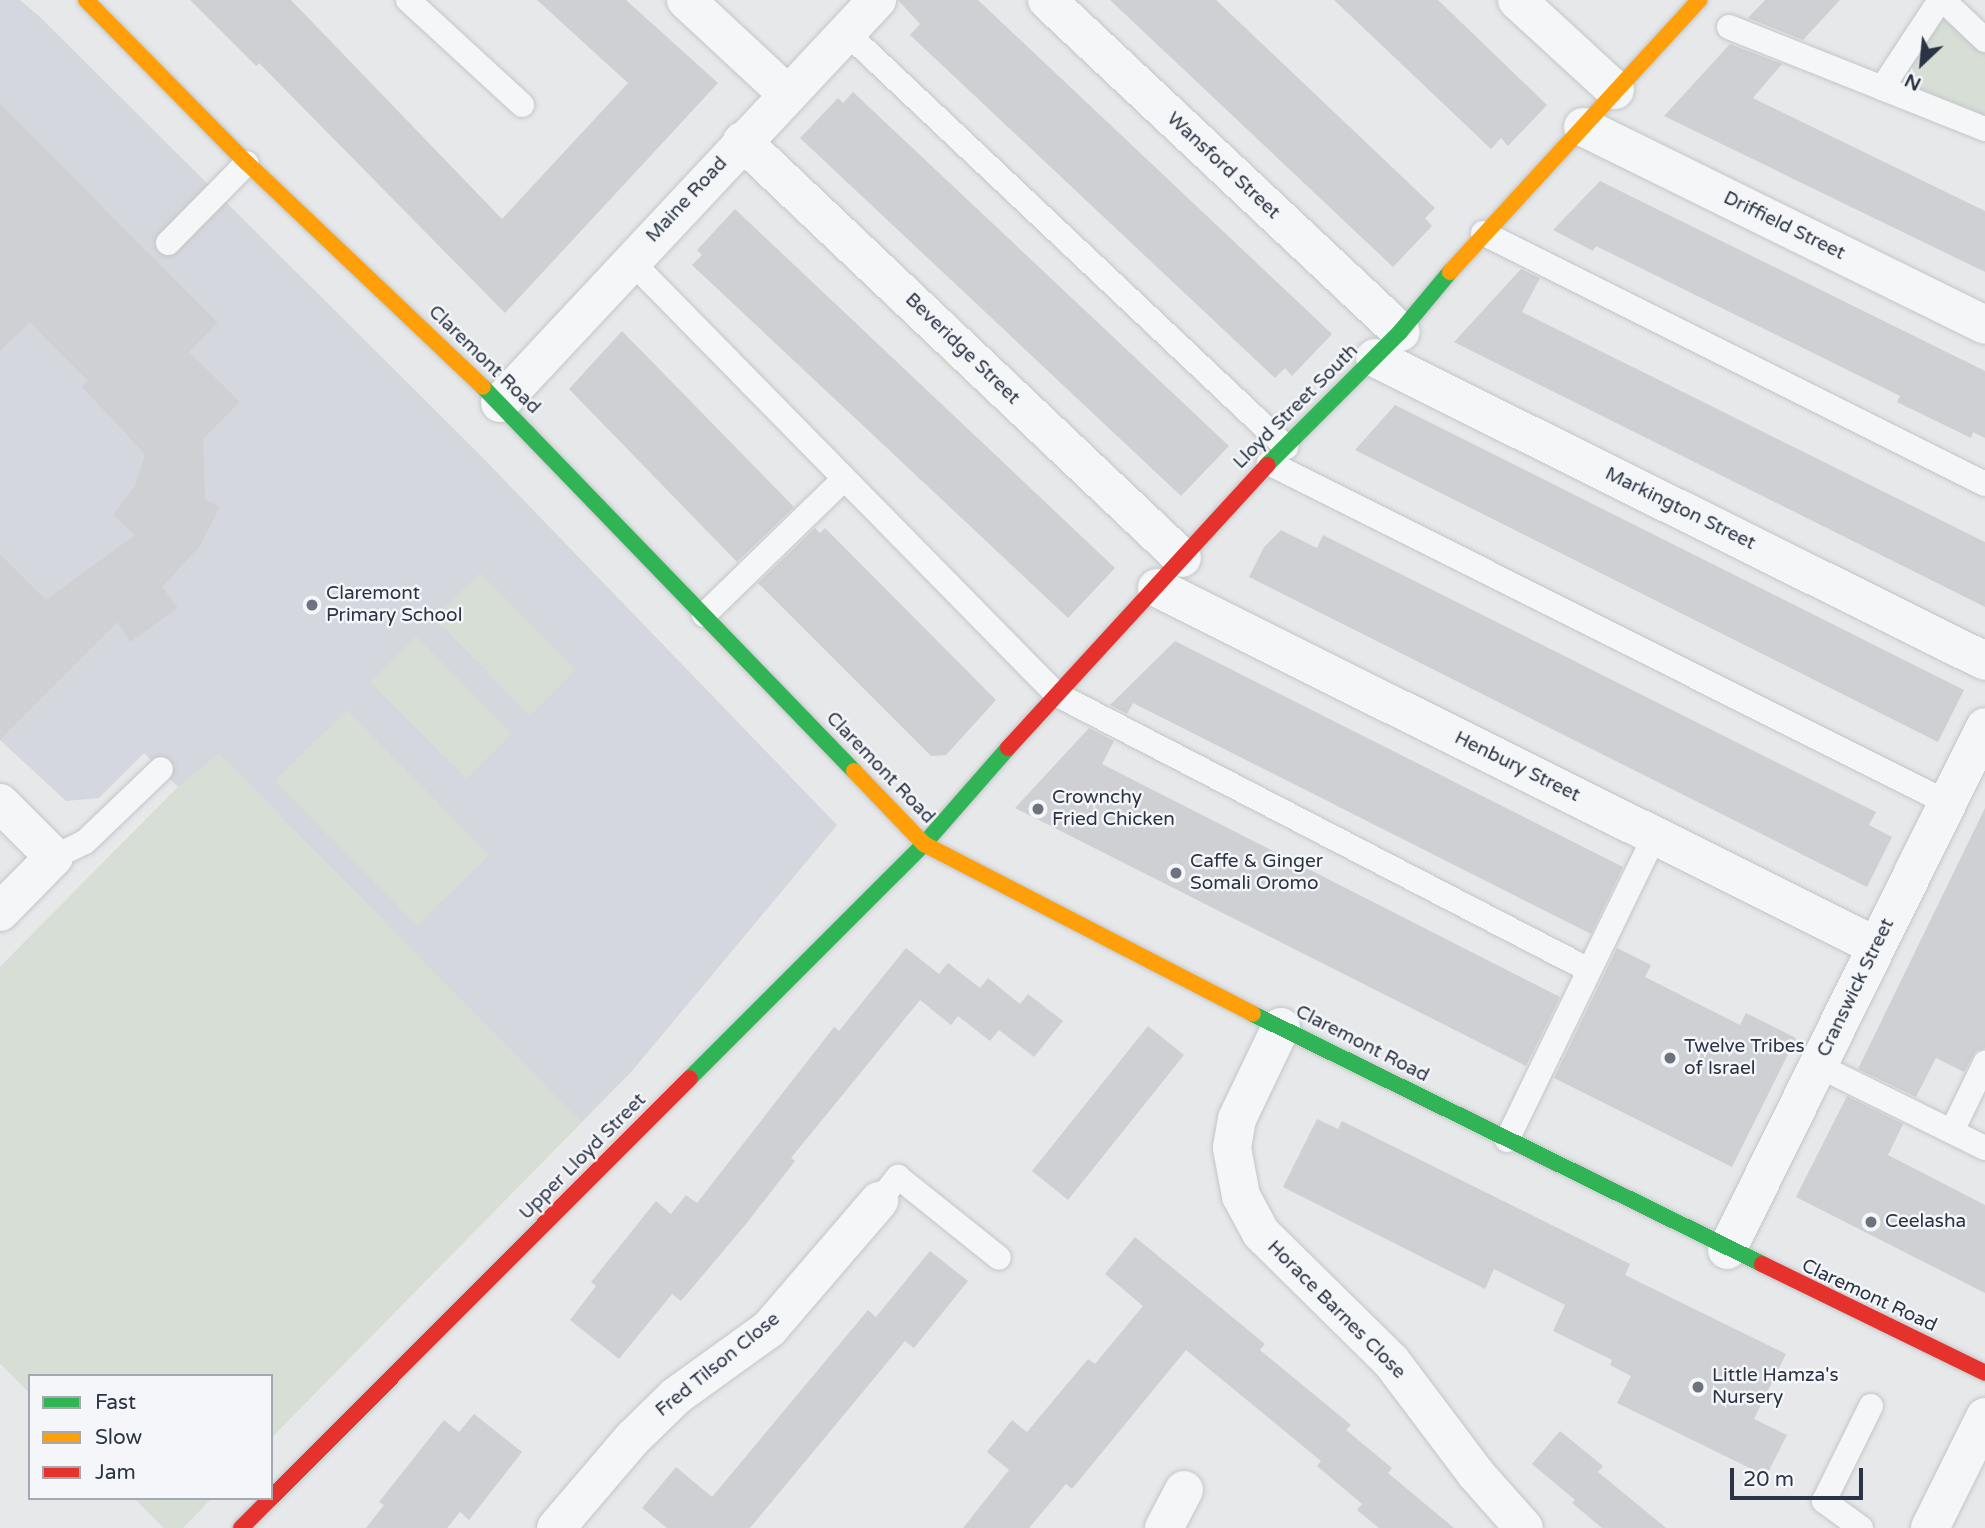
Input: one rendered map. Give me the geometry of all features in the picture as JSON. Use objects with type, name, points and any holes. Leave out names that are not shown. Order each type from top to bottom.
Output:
[{"type":"street","name":"Claremont Road","points":[[86,0],[247,163],[500,403],[924,844],[1120,949],[1727,1250],[1985,1374]]},
{"type":"street","points":[[686,0],[787,93]]},
{"type":"street","name":"Maine Road","points":[[500,403],[742,141],[877,0]]},
{"type":"street","name":"Wansford Street","points":[[1046,0],[1387,345]]},
{"type":"street","points":[[1517,0],[1615,90]]},
{"type":"street","name":"Lloyd Street South","points":[[924,844],[1056,694],[1157,589],[1182,558],[1278,455],[1387,345],[1483,233],[1699,0]]},
{"type":"street","name":"Driffield Street","points":[[1583,127],[1985,325]]},
{"type":"street","name":"Beveridge Street","points":[[742,141],[1182,558]]},
{"type":"street","name":"Markington Street","points":[[1387,345],[1985,661]]},
{"type":"street","name":"Henbury Street","points":[[1157,589],[1876,946]]},
{"type":"street","name":"Cranswick Street","points":[[1727,1250],[1985,727]]},
{"type":"street","points":[[0,803],[54,857],[0,912]]},
{"type":"street","name":"Upper Lloyd Street","points":[[273,1496],[924,844]]},
{"type":"street","name":"Horace Barnes Close","points":[[1281,1027],[1237,1119],[1232,1148],[1241,1196],[1261,1233],[1391,1360],[1476,1474],[1524,1528]]},
{"type":"street","name":"Fred Tilson Close","points":[[556,1528],[633,1438],[676,1396],[769,1329],[879,1201]]},
{"type":"street","points":[[1930,1528],[1985,1417]]},
{"type":"street","points":[[1164,1528],[1184,1490]]},
{"type":"street","name":"Upper Lloyd Street","points":[[241,1528],[269,1500]]},
{"type":"lane","points":[[408,0],[522,105]]},
{"type":"lane","points":[[1882,88],[1942,0],[1985,40]]},
{"type":"lane","points":[[1729,27],[1985,129]]},
{"type":"lane","points":[[846,32],[1278,455],[1948,803]]},
{"type":"lane","points":[[167,243],[247,163]]},
{"type":"lane","points":[[1483,233],[1985,484]]},
{"type":"lane","points":[[631,261],[1056,694],[1091,716],[1590,970]]},
{"type":"lane","points":[[705,615],[844,479]]},
{"type":"lane","points":[[54,857],[85,842],[161,769]]},
{"type":"lane","points":[[1507,1140],[1655,835]]},
{"type":"lane","points":[[1952,1132],[1985,1063]]},
{"type":"lane","points":[[1819,1066],[1985,1148]]},
{"type":"lane","points":[[879,1201],[898,1177],[999,1258]]},
{"type":"lane","points":[[1861,1528],[1824,1501],[1871,1406]]},
{"type":"shaded area","name":"Claremont Primary School","points":[[0,0],[20,0],[481,456],[837,825],[632,1071],[273,1436],[273,1374],[28,1374],[28,1391],[0,1363],[0,967],[178,787],[144,753],[99,798],[66,801],[0,740]]},
{"type":"shaded area","points":[[1940,7],[1985,50],[1985,118],[1902,82],[1897,70]]},
{"type":"shaded area","points":[[480,573],[576,670],[530,716],[434,618]]},
{"type":"shaded area","points":[[416,636],[512,734],[466,779],[370,682]]},
{"type":"shaded area","points":[[347,710],[489,855],[417,926],[275,781]]},
{"type":"shaded area","points":[[219,753],[582,1122],[273,1436],[273,1374],[28,1374],[28,1391],[0,1363],[0,967],[178,787]]},
{"type":"shaded area","points":[[136,1500],[210,1500],[183,1528],[164,1528]]},
{"type":"building","points":[[190,0],[291,0],[502,219],[628,83],[537,0],[626,0],[718,83],[505,313],[259,63],[256,66]]},
{"type":"building","points":[[898,0],[978,0],[1332,334],[1292,376],[1285,368],[1275,378],[910,35],[920,24]]},
{"type":"building","points":[[1110,0],[1216,0],[1435,208],[1425,218],[1432,226],[1393,267]]},
{"type":"building","points":[[1334,0],[1438,0],[1547,105],[1508,146],[1501,138],[1491,149]]},
{"type":"building","points":[[1765,0],[1840,0],[1803,40],[1748,18]]},
{"type":"building","points":[[1730,44],[1782,64],[1753,98],[1985,211],[1985,272],[1664,116]]},
{"type":"building","points":[[853,92],[1229,446],[1181,496],[800,138],[838,98],[843,103]]},
{"type":"building","points":[[0,104],[218,323],[189,352],[240,402],[203,439],[205,499],[220,507],[199,547],[162,587],[178,608],[130,642],[118,622],[0,740],[0,554],[46,600],[135,535],[113,515],[135,486],[145,454],[82,387],[88,381],[30,322],[0,351]]},
{"type":"building","points":[[1600,181],[1985,371],[1985,438],[1973,432],[1971,438],[1897,402],[1900,396],[1886,389],[1596,246],[1593,251],[1553,230]]},
{"type":"building","points":[[735,209],[1115,568],[1068,618],[692,265],[702,255],[697,250]]},
{"type":"building","points":[[1521,269],[1540,278],[1522,312],[1985,542],[1985,607],[1454,342]]},
{"type":"building","points":[[622,331],[794,507],[737,562],[569,389]]},
{"type":"building","points":[[1395,405],[1964,690],[1938,742],[1355,450]]},
{"type":"building","points":[[815,528],[820,533],[825,528],[996,700],[946,755],[931,756],[758,583]]},
{"type":"building","points":[[1281,530],[1317,548],[1323,535],[1876,812],[1869,825],[1892,837],[1867,887],[1249,577],[1264,547]]},
{"type":"building","points":[[1175,641],[1623,867],[1591,934],[1133,703],[1127,714],[1110,705]]},
{"type":"building","points":[[1089,728],[1114,741],[1102,764],[1560,997],[1526,1066],[1015,808]]},
{"type":"building","points":[[1985,808],[1985,1048],[1976,1051],[1964,1072],[1936,1058],[1916,1097],[1858,1069]]},
{"type":"building","points":[[906,948],[939,974],[948,963],[980,988],[988,978],[1020,1004],[1028,994],[1063,1021],[1034,1057],[999,1030],[990,1041],[958,1016],[951,1025],[920,1000],[791,1158],[795,1161],[746,1224],[681,1301],[672,1294],[619,1359],[570,1320],[596,1286],[591,1282],[656,1201],[671,1214],[686,1195],[697,1203],[834,1027],[839,1031]]},
{"type":"building","name":"Twelve Tribes of Israel","points":[[1617,948],[1651,965],[1645,977],[1740,1025],[1746,1013],[1796,1038],[1732,1167],[1554,1078]]},
{"type":"building","points":[[1148,1026],[1184,1055],[1068,1200],[1032,1171]]},
{"type":"building","points":[[1847,1096],[1903,1124],[1888,1155],[1985,1205],[1985,1293],[1796,1197]]},
{"type":"building","points":[[1317,1119],[1338,1129],[1342,1121],[1630,1264],[1625,1275],[1786,1354],[1754,1419],[1787,1435],[1766,1476],[1617,1403],[1631,1376],[1610,1365],[1612,1360],[1553,1331],[1565,1305],[1494,1269],[1485,1289],[1283,1187]]},
{"type":"building","points":[[1135,1237],[1265,1344],[1260,1350],[1351,1425],[1346,1430],[1392,1468],[1388,1473],[1454,1528],[1379,1528],[1357,1510],[1362,1504],[1317,1466],[1321,1461],[1186,1350],[1072,1489],[1066,1484],[1029,1528],[963,1528],[1009,1470],[987,1452],[1012,1420],[1027,1432],[1088,1359],[1095,1364],[1143,1306],[1105,1274]]},
{"type":"building","points":[[930,1251],[968,1281],[914,1348],[905,1341],[750,1528],[667,1528],[642,1508],[676,1467],[712,1497],[868,1310],[876,1317]]},
{"type":"building","points":[[474,1414],[522,1452],[469,1520],[460,1512],[447,1528],[366,1528],[384,1505],[379,1502],[444,1420],[459,1432]]},
{"type":"building","points":[[1560,1431],[1603,1466],[1598,1472],[1666,1528],[1602,1528],[1572,1503],[1575,1500],[1532,1464]]},
{"type":"traffic: fast","points":[[1267,465],[1400,332],[1450,272]]},
{"type":"traffic: fast","points":[[483,387],[854,771]]},
{"type":"traffic: fast","points":[[690,1078],[924,844],[1008,748]]},
{"type":"traffic: fast","points":[[1253,1014],[1762,1264]]},
{"type":"traffic: slow","points":[[86,0],[247,163],[483,387]]},
{"type":"traffic: slow","points":[[1450,272],[1699,0]]},
{"type":"traffic: slow","points":[[854,771],[924,844],[1253,1014]]},
{"type":"traffic: jam","points":[[1008,748],[1267,465]]},
{"type":"traffic: jam","points":[[273,1496],[690,1078]]},
{"type":"traffic: jam","points":[[1762,1264],[1985,1373]]},
{"type":"traffic: jam","points":[[241,1528],[269,1500]]},
{"type":"place","name":"Claremont Primary School","points":[[312,605]]},
{"type":"place","name":"Crownchy Fried Chicken","points":[[1038,809]]},
{"type":"place","name":"Caffe & Ginger Somali Oromo","points":[[1176,873]]},
{"type":"place","name":"Twelve Tribes of Israel","points":[[1670,1058]]},
{"type":"place","name":"Ceelasha","points":[[1871,1222]]},
{"type":"place","name":"Little Hamza's Nursery","points":[[1698,1387]]}]
